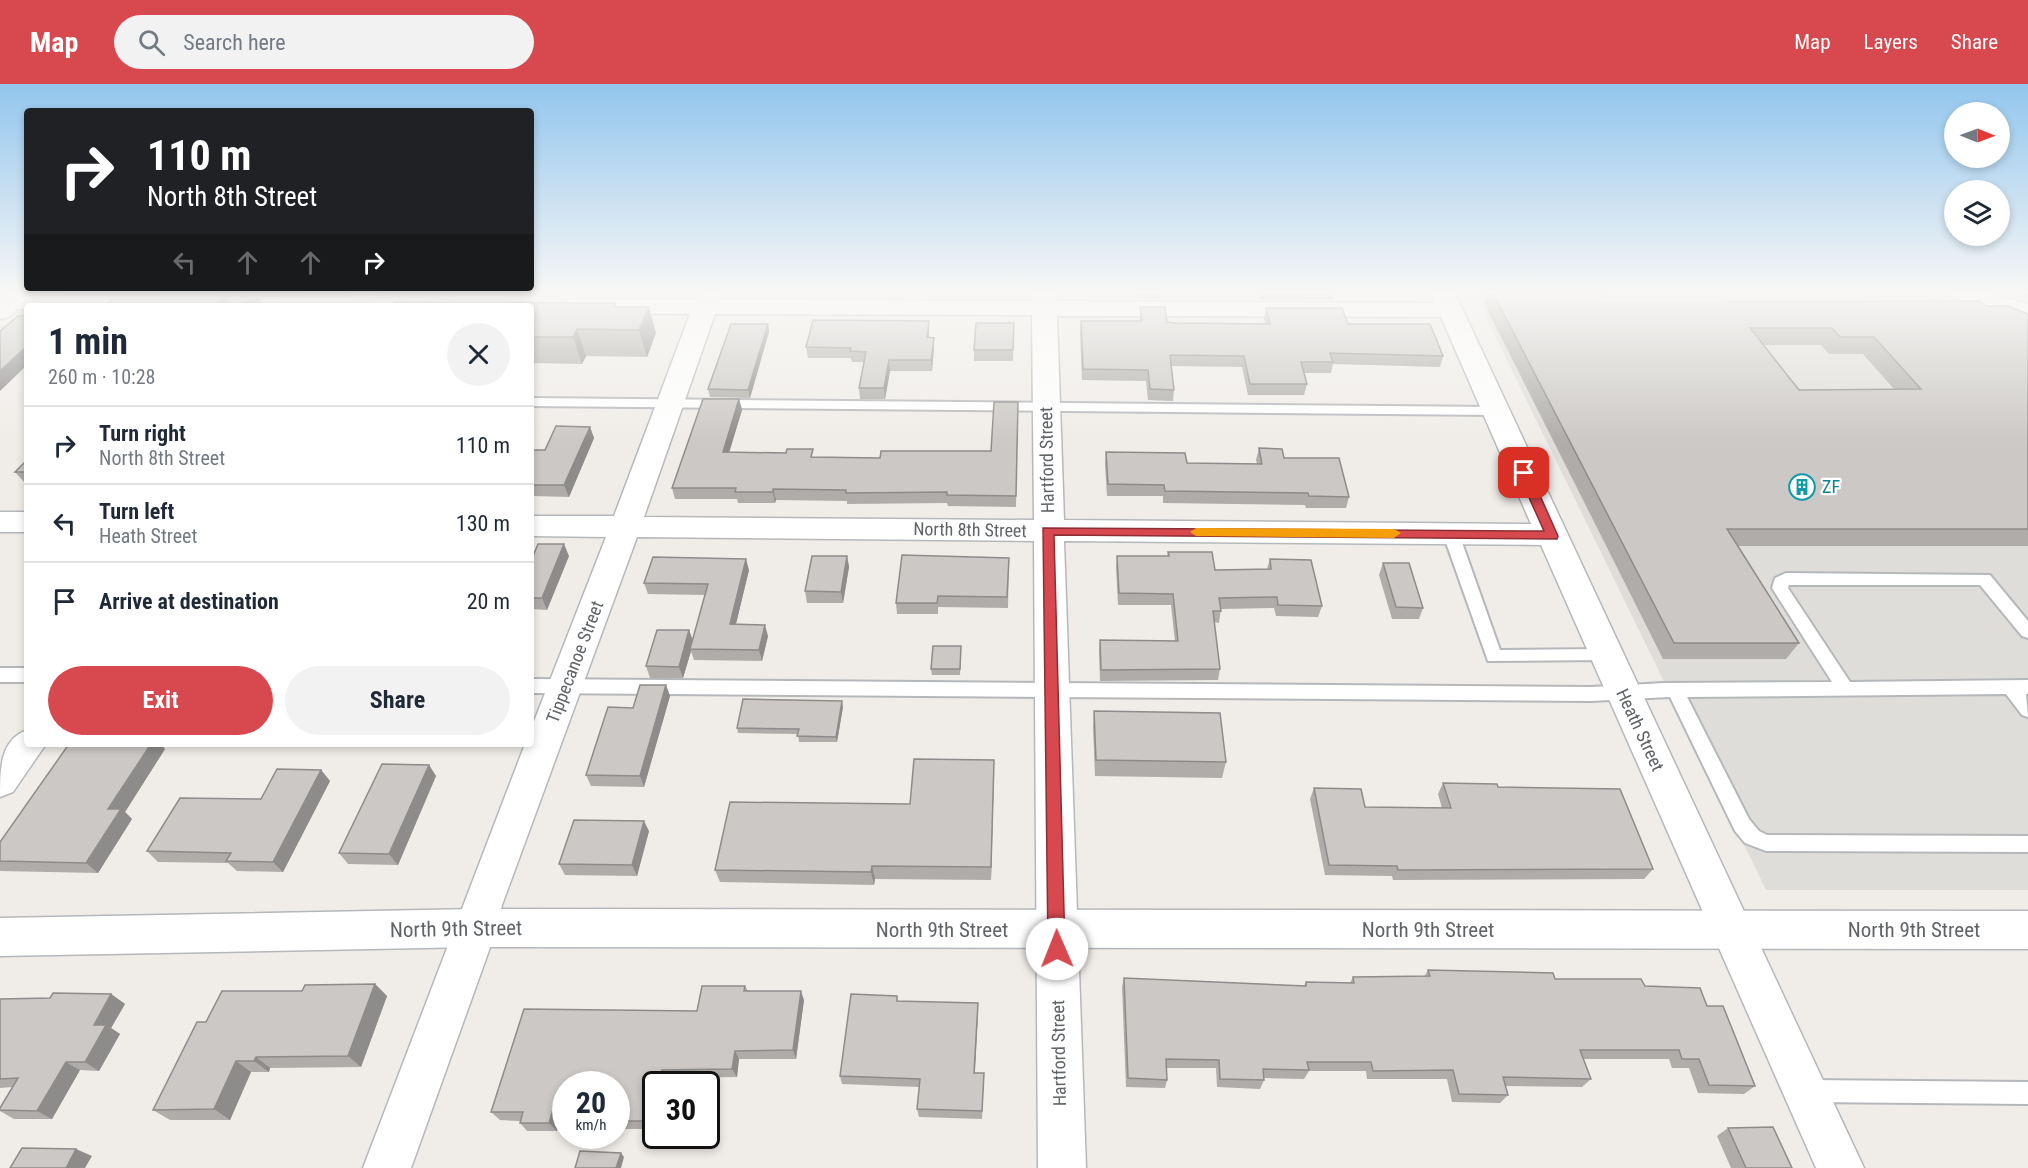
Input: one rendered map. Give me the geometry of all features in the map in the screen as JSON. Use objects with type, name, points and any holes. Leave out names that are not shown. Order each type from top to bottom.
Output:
[{"type":"street","name":"Tippecanoe Street","points":[[534,733],[548,687],[626,526],[693,342]]},
{"type":"street","name":"Hartford Street","points":[[1045,342],[1050,690],[1062,1168]]},
{"type":"street","name":"Heath Street","points":[[1465,342],[1604,655],[1735,930],[1840,1168]]},
{"type":"street","points":[[0,522],[24,522]]},
{"type":"street","name":"North 8th Street","points":[[534,526],[1552,536]]},
{"type":"street","points":[[0,781],[26,747]]},
{"type":"street","name":"Tippecanoe Street","points":[[387,1168],[476,928],[530,747]]},
{"type":"street","name":"North 9th Street","points":[[0,937],[476,928],[2028,930]]},
{"type":"lane","points":[[534,402],[1497,411]]},
{"type":"lane","points":[[1451,534],[1494,656],[1604,655]]},
{"type":"lane","points":[[1845,688],[1780,588],[1781,582],[1786,579],[1984,579],[2028,632]]},
{"type":"lane","points":[[0,675],[24,675]]},
{"type":"lane","points":[[548,687],[1622,693],[1675,690],[2020,687],[2028,710]]},
{"type":"lane","points":[[1675,690],[1742,825],[1752,837],[1766,843],[2028,844]]},
{"type":"lane","points":[[1806,1091],[2028,1093]]},
{"type":"shaded area","points":[[1498,342],[2028,342],[2028,890],[1766,890]]},
{"type":"building","points":[[0,342],[24,342],[24,349],[0,371]]},
{"type":"building","points":[[725,342],[763,342],[748,390],[708,389]]},
{"type":"building","points":[[807,342],[934,342],[931,360],[889,360],[884,388],[859,388],[866,352],[850,351],[851,348],[806,347]]},
{"type":"building","points":[[975,342],[1013,342],[1013,350],[974,350]]},
{"type":"building","points":[[1082,342],[1437,342],[1443,356],[1330,353],[1333,362],[1301,362],[1307,384],[1250,384],[1244,356],[1170,355],[1174,390],[1150,389],[1148,370],[1083,369]]},
{"type":"building","name":"ZF","points":[[1518,342],[1761,342],[1799,390],[1921,389],[1878,342],[2028,342],[2028,529],[1727,529],[1799,643],[1674,643]]},
{"type":"building","points":[[703,399],[739,399],[723,452],[786,453],[787,449],[813,449],[811,457],[880,458],[881,451],[991,451],[994,402],[1018,402],[1016,496],[947,495],[947,492],[846,493],[846,490],[773,489],[773,492],[735,492],[736,488],[672,488]]},
{"type":"building","points":[[556,426],[590,427],[564,485],[534,485],[534,450],[545,450]]},
{"type":"building","points":[[1259,448],[1282,449],[1284,458],[1339,458],[1349,497],[1309,496],[1308,493],[1165,491],[1164,485],[1108,484],[1106,452],[1185,453],[1187,463],[1262,464]]},
{"type":"building","points":[[24,463],[24,472],[15,472]]},
{"type":"building","points":[[538,544],[564,544],[542,598],[534,598],[534,554]]},
{"type":"building","points":[[1168,552],[1212,552],[1215,570],[1271,569],[1270,559],[1311,560],[1322,606],[1278,605],[1277,597],[1219,598],[1221,611],[1213,611],[1220,669],[1101,670],[1100,640],[1178,641],[1173,594],[1119,593],[1117,556],[1169,556]]},
{"type":"building","points":[[902,555],[1009,558],[1007,597],[938,596],[937,603],[896,603]]},
{"type":"building","points":[[812,556],[847,556],[841,592],[805,591]]},
{"type":"building","points":[[653,557],[746,559],[730,624],[765,625],[759,650],[690,649],[708,584],[644,583]]},
{"type":"building","points":[[1383,563],[1409,563],[1423,608],[1396,607]]},
{"type":"building","points":[[657,630],[689,630],[679,667],[646,666]]},
{"type":"building","points":[[933,646],[961,646],[960,669],[931,669]]},
{"type":"building","points":[[640,685],[666,685],[640,776],[586,775],[608,707],[633,708]]},
{"type":"building","points":[[743,699],[842,701],[836,737],[797,736],[799,729],[737,728]]},
{"type":"building","points":[[1094,711],[1220,713],[1226,762],[1096,760]]},
{"type":"building","points":[[67,747],[149,747],[108,809],[121,809],[86,863],[0,861],[0,842]]},
{"type":"building","points":[[914,759],[994,760],[991,867],[872,866],[871,872],[715,870],[730,802],[910,804]]},
{"type":"building","points":[[382,764],[429,765],[389,854],[339,853]]},
{"type":"building","points":[[277,769],[321,770],[273,862],[226,861],[231,853],[147,851],[180,798],[261,799]]},
{"type":"building","points":[[1443,783],[1497,784],[1498,787],[1620,789],[1653,869],[1398,870],[1397,866],[1329,865],[1314,788],[1361,789],[1365,807],[1451,808]]},
{"type":"building","points":[[574,820],[644,821],[632,865],[559,864]]},
{"type":"building","points":[[1428,970],[1553,973],[1555,979],[1641,979],[1645,986],[1700,988],[1707,1006],[1723,1006],[1755,1086],[1709,1085],[1699,1059],[1682,1059],[1679,1050],[1580,1050],[1591,1079],[1503,1077],[1508,1095],[1459,1094],[1453,1070],[1373,1071],[1371,1062],[1307,1062],[1309,1070],[1263,1069],[1264,1080],[1220,1079],[1219,1060],[1166,1059],[1167,1080],[1128,1078],[1124,978],[1306,986],[1306,982],[1354,983],[1353,977],[1430,976]]},
{"type":"building","points":[[375,984],[348,1056],[256,1057],[254,1061],[236,1061],[214,1109],[153,1110],[197,1022],[206,1022],[222,991],[302,991],[305,985]]},
{"type":"building","points":[[702,986],[745,986],[744,991],[801,991],[793,1050],[735,1051],[732,1069],[642,1071],[642,1121],[630,1121],[630,1071],[552,1071],[552,1113],[549,1123],[520,1123],[523,1112],[491,1112],[524,1009],[697,1011]]},
{"type":"building","points":[[53,993],[111,994],[94,1025],[106,1025],[85,1062],[66,1062],[37,1111],[0,1110],[18,1078],[0,1079],[0,999],[50,998]]},
{"type":"building","points":[[851,994],[897,996],[897,1001],[978,1003],[974,1073],[984,1073],[982,1111],[917,1109],[920,1079],[840,1076]]},
{"type":"building","points":[[1773,1127],[1792,1168],[1746,1168],[1728,1128]]},
{"type":"building","points":[[22,1148],[76,1149],[66,1168],[10,1168]]},
{"type":"building","points":[[580,1151],[621,1153],[616,1168],[575,1168]]},
{"type":"slow traffic","points":[[1196,532],[1394,533]]},
{"type":"place","name":"ZF","points":[[1802,487]]},
{"type":"route","points":[[1057,949],[1048,531],[1552,536],[1524,473]]}]
